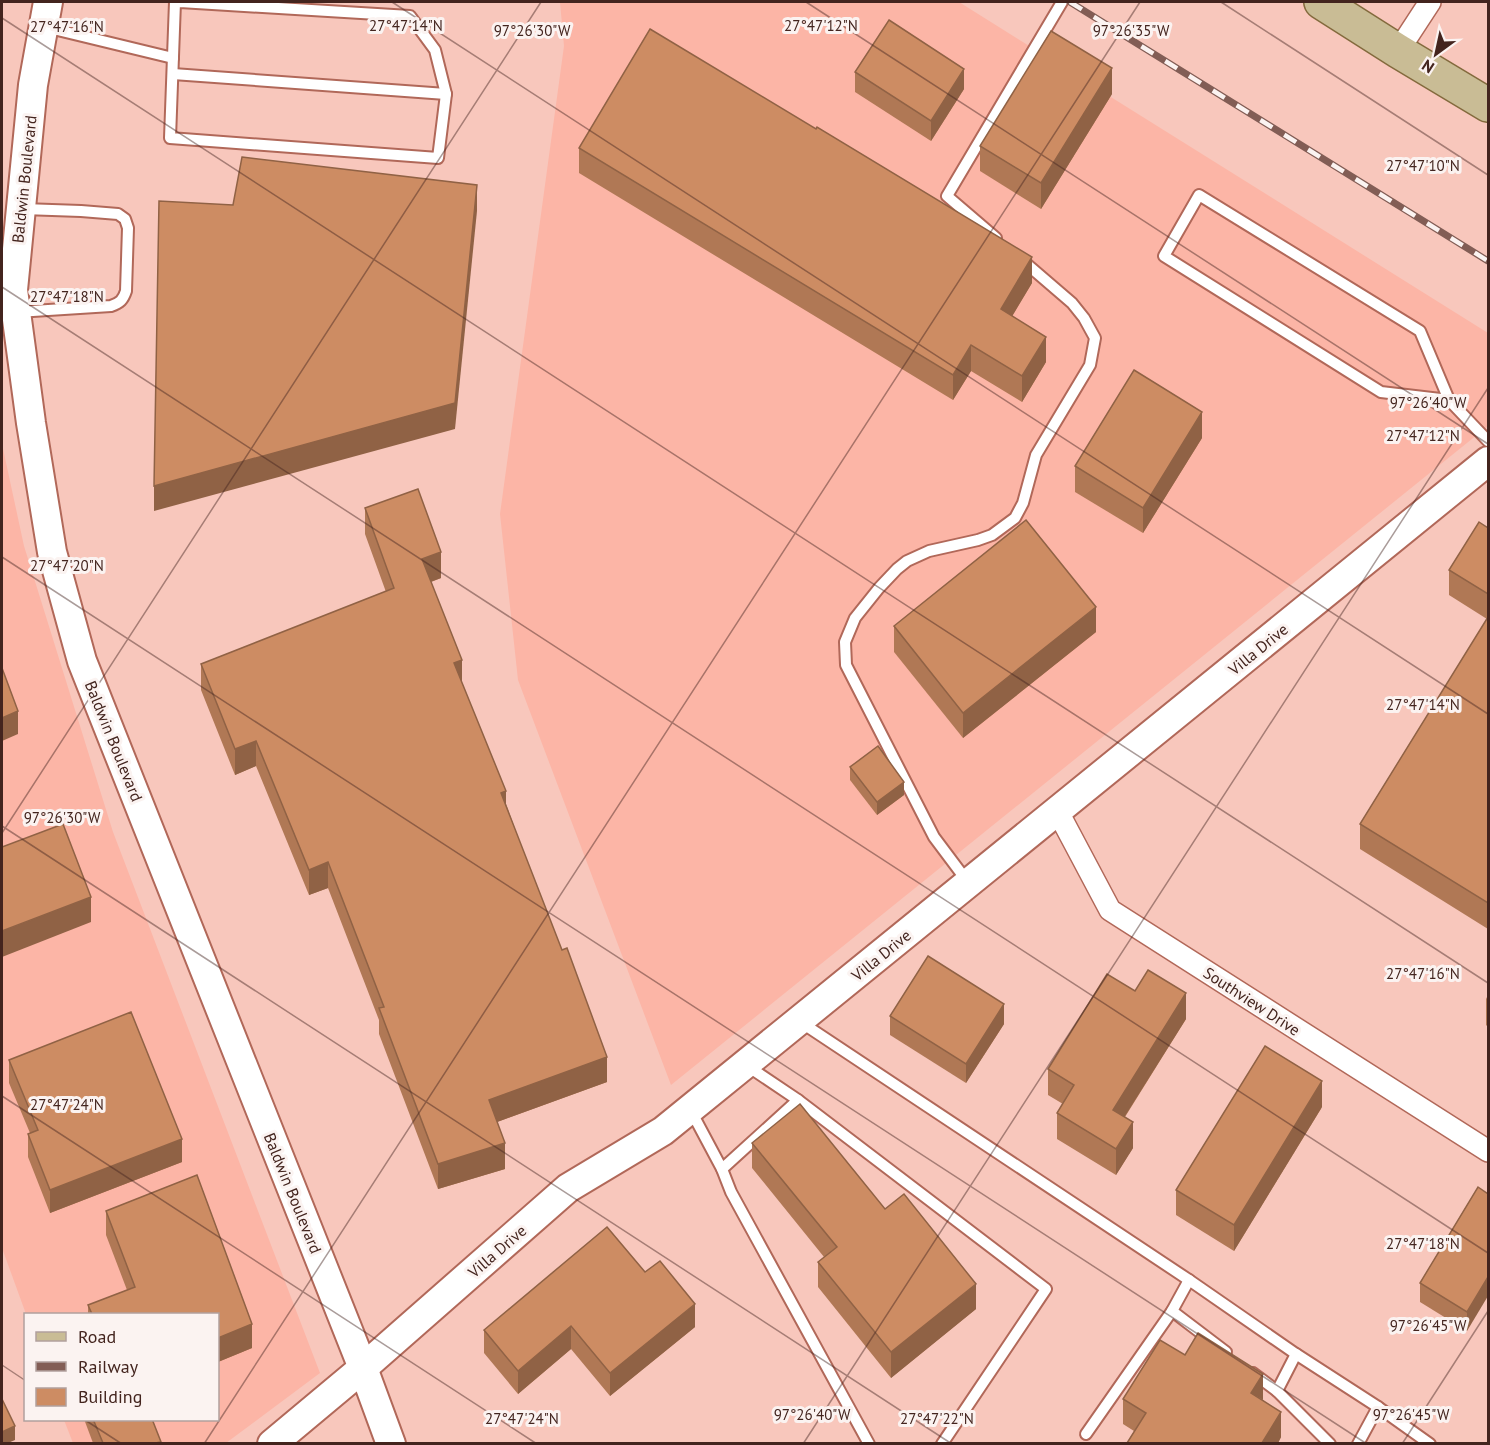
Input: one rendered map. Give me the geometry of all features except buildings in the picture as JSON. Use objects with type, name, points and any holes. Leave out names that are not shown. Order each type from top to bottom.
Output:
[{"type":"main road","points":[[1321,2],[1488,105]]},
{"type":"street","points":[[1398,51],[1430,2]]},
{"type":"street","name":"Baldwin Boulevard","points":[[46,14],[33,86],[10,296],[52,552],[82,661],[391,1443]]},
{"type":"street","name":"Villa Drive","points":[[272,1443],[363,1368],[568,1188],[663,1131],[1488,461]]},
{"type":"street","name":"Southview Drive","points":[[1058,812],[1110,910],[1488,1151]]},
{"type":"lane","points":[[175,2],[171,138],[438,158],[446,94],[435,50],[410,16],[180,2]]},
{"type":"lane","points":[[1001,242],[947,196],[1062,2]]},
{"type":"lane","points":[[46,14],[173,58]]},
{"type":"lane","points":[[173,74],[446,94]]},
{"type":"lane","points":[[1449,400],[1381,392],[1164,256],[1199,195],[1420,332],[1449,400],[1488,441]]},
{"type":"lane","points":[[10,296],[111,306],[123,299],[126,291],[128,228],[125,219],[118,214],[100,212],[20,209]]},
{"type":"lane","points":[[969,884],[934,837],[846,665],[846,642],[855,618],[879,588],[908,561],[929,551],[992,535],[1015,518],[1023,503],[1036,455],[1090,364],[1095,338],[1084,318],[1072,303],[1010,249]]},
{"type":"lane","points":[[799,1021],[1430,1443]]},
{"type":"lane","points":[[745,1065],[798,1100],[1046,1289],[942,1443]]},
{"type":"lane","points":[[722,1169],[798,1100]]},
{"type":"lane","points":[[690,1109],[722,1169],[731,1192],[869,1443]]},
{"type":"lane","points":[[1086,1434],[1172,1311],[1189,1280]]},
{"type":"lane","points":[[1172,1311],[1277,1391],[1330,1443]]},
{"type":"lane","points":[[1277,1391],[1296,1354]]},
{"type":"lane","points":[[1358,1443],[1378,1407]]},
{"type":"shaded area","points":[[560,2],[959,2],[1488,333],[1488,426],[671,1085],[518,680],[500,514],[564,46]]},
{"type":"shaded area","points":[[2,444],[24,546],[113,832],[320,1373],[226,1443],[73,1443],[64,1421],[219,1421],[219,1313],[26,1313],[2,1248]]},
{"type":"railway","points":[[1070,2],[1488,261]]}]
